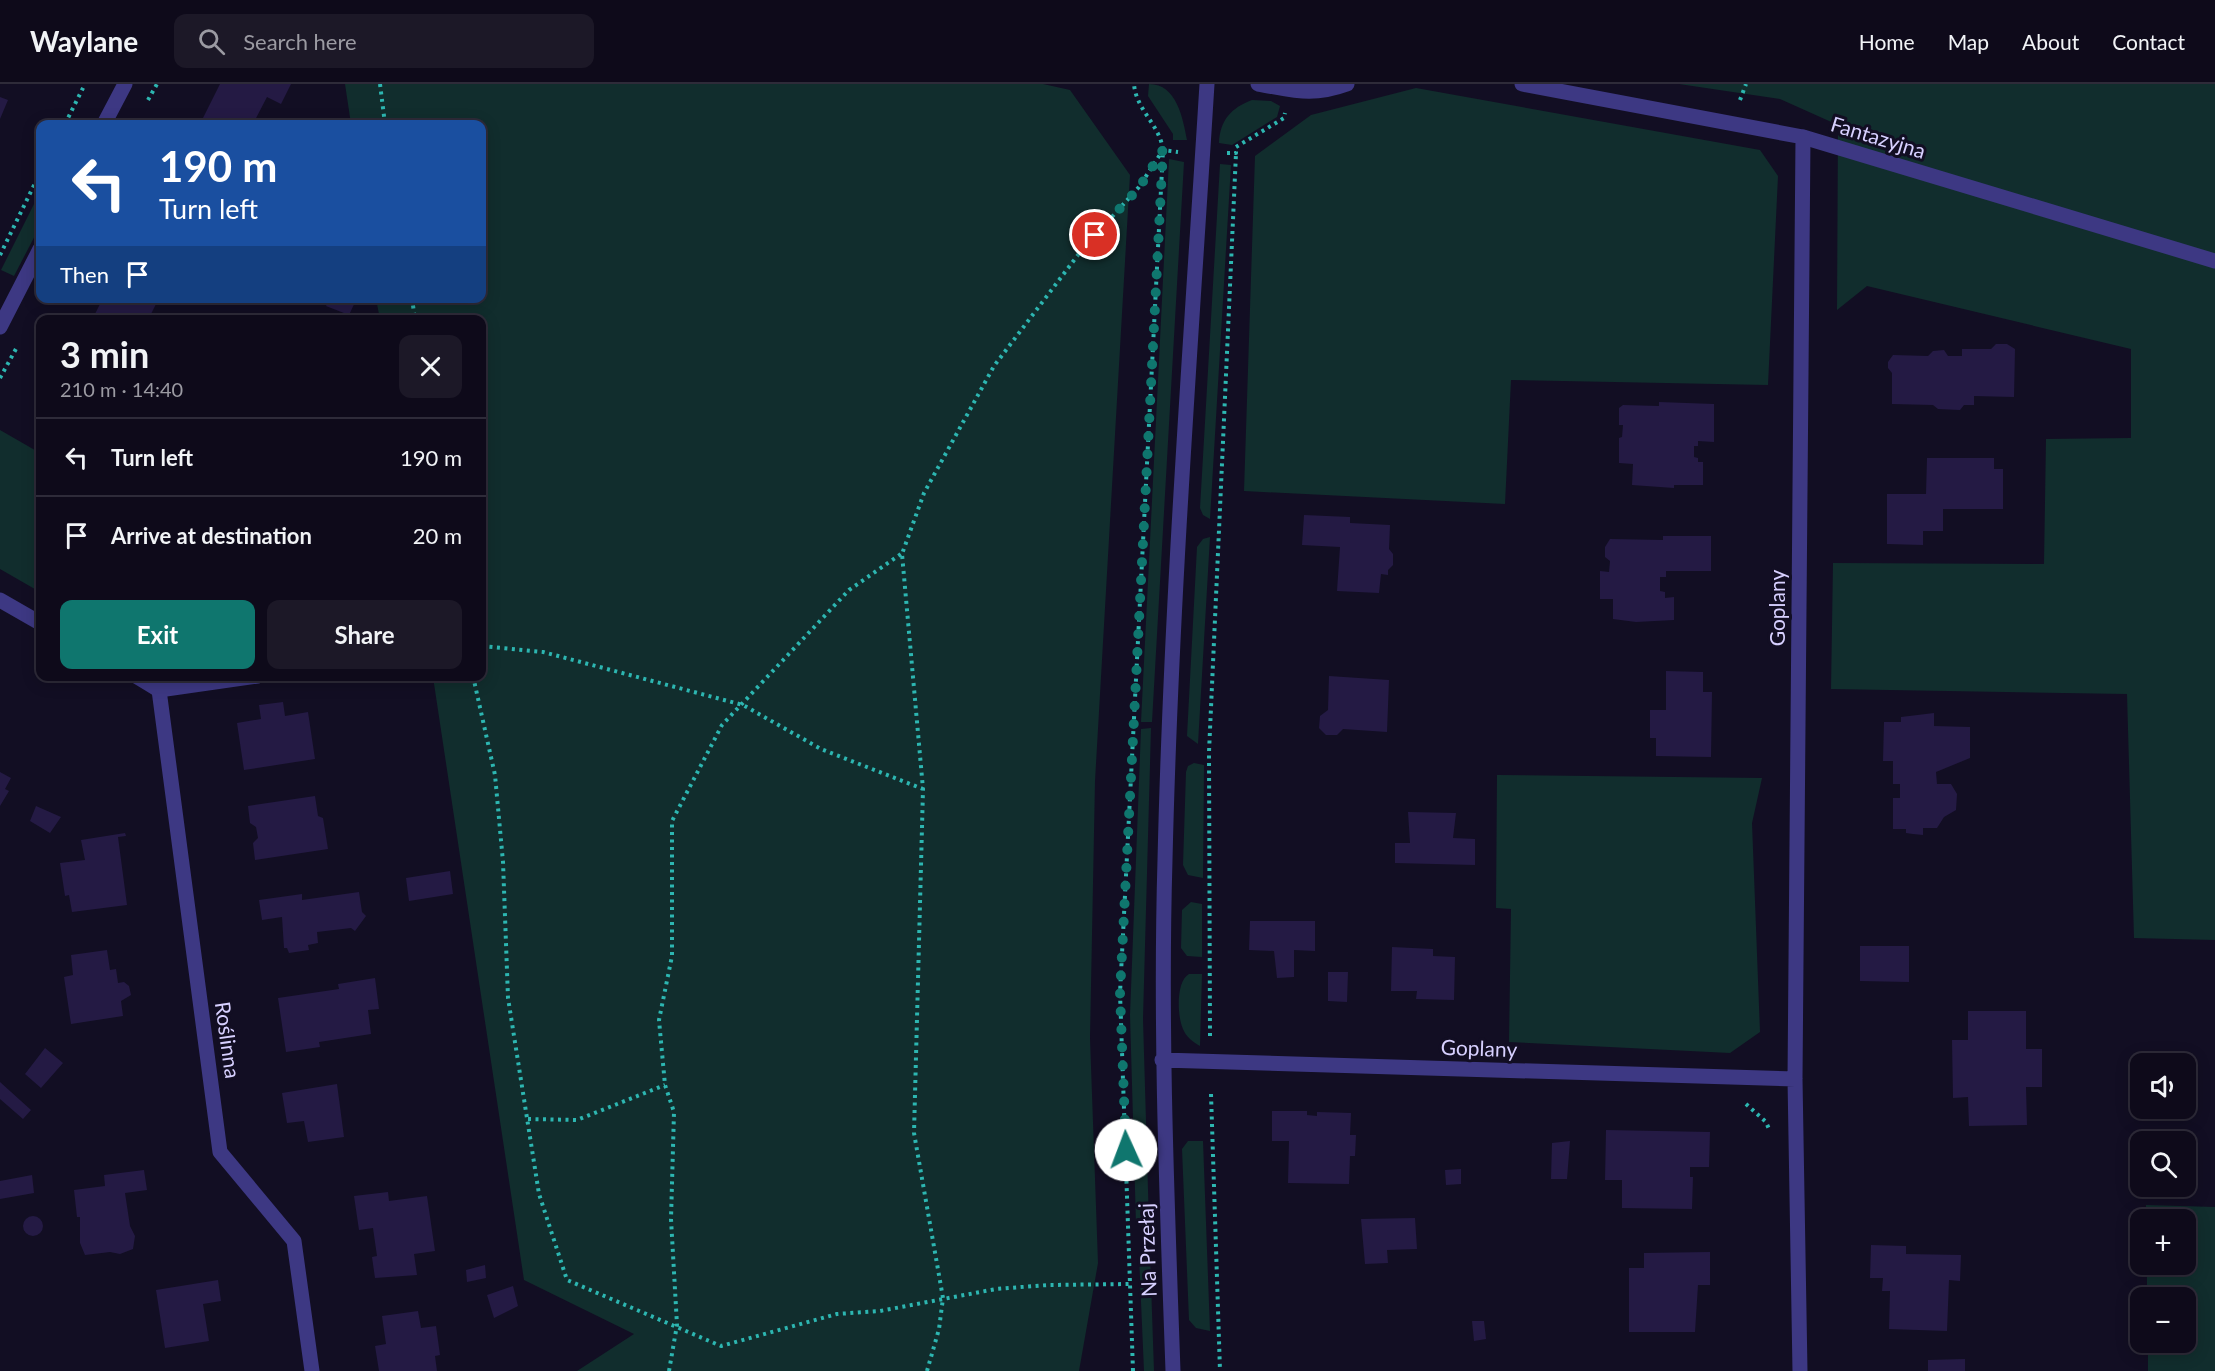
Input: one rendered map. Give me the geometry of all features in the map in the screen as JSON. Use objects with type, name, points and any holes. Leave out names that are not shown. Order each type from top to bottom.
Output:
[{"type":"street","points":[[106,120],[125,84]]},
{"type":"street","name":"Na Przełaj","points":[[1173,1371],[1162,1060],[1165,859],[1179,532],[1207,84]]},
{"type":"street","points":[[1258,84],[1311,93],[1325,92],[1347,84]]},
{"type":"street","name":"Fantazyjna","points":[[1522,84],[1803,137],[2215,261]]},
{"type":"street","name":"Goplany","points":[[1800,1371],[1795,1079],[1803,137]]},
{"type":"street","points":[[0,327],[36,257]]},
{"type":"street","points":[[0,600],[36,621]]},
{"type":"street","points":[[144,681],[159,690],[223,681]]},
{"type":"street","name":"Roślinna","points":[[159,690],[220,1152],[294,1241],[312,1371]]},
{"type":"street","name":"Goplany","points":[[1162,1060],[1795,1079]]},
{"type":"path","points":[[67,120],[85,84]]},
{"type":"path","points":[[380,84],[384,120]]},
{"type":"path","points":[[1133,1371],[1120,993],[1163,150],[1160,134],[1137,99],[1134,84]]},
{"type":"path","points":[[1210,1036],[1209,752],[1236,147],[1284,118],[1286,109]]},
{"type":"path","points":[[1163,150],[1185,153]]},
{"type":"path","points":[[927,1371],[939,1329],[943,1298],[914,1133],[923,789],[902,554],[924,493],[994,366],[1081,251],[1139,188],[1163,150]]},
{"type":"path","points":[[1221,153],[1236,153]]},
{"type":"path","points":[[0,255],[36,181]]},
{"type":"path","points":[[669,1371],[677,1325],[670,1219],[674,1112],[665,1085],[659,1020],[672,956],[672,821],[722,726],[849,590],[902,554]]},
{"type":"path","points":[[486,646],[543,652],[743,705],[821,749],[923,789]]},
{"type":"path","points":[[474,681],[495,775],[503,862],[508,998],[539,1194],[567,1280],[677,1325],[721,1346],[837,1314],[880,1311],[996,1289],[1048,1285],[1131,1284]]},
{"type":"path","points":[[528,1119],[577,1120],[665,1085]]},
{"type":"path","points":[[1211,1094],[1220,1371]]},
{"type":"path","points":[[1741,1101],[1766,1122],[1773,1136]]},
{"type":"green space","points":[[345,84],[1043,84],[1070,90],[1130,175],[1095,781],[1090,1038],[1098,1263],[1079,1371],[577,1371],[634,1334],[524,1280],[434,681],[486,681],[486,315],[379,315],[377,303],[486,303],[486,120],[350,120]]},
{"type":"green space","points":[[1149,84],[1159,86],[1172,96],[1181,113],[1187,140],[1173,140],[1173,134],[1148,96]]},
{"type":"green space","points":[[1679,84],[2215,84],[2215,940],[2134,938],[2127,694],[1831,689],[1833,563],[2044,564],[2046,439],[2131,438],[2131,349],[1867,286],[1837,310],[1838,125],[1780,99]]},
{"type":"green space","points":[[1416,88],[1760,150],[1778,176],[1768,385],[1511,380],[1505,504],[1244,491],[1255,156],[1311,115]]},
{"type":"green space","points":[[1252,100],[1271,101],[1280,106],[1277,117],[1232,145],[1219,143],[1224,121],[1238,107]]},
{"type":"green space","points":[[1169,159],[1184,162],[1152,722],[1141,722]]},
{"type":"green space","points":[[1220,164],[1231,165],[1210,519],[1203,515],[1200,508]]},
{"type":"green space","points":[[36,200],[36,234],[14,276],[1,270]]},
{"type":"green space","points":[[0,430],[36,451],[36,590],[0,569]]},
{"type":"green space","points":[[1210,537],[1198,744],[1187,736],[1197,547],[1203,539]]},
{"type":"green space","points":[[1151,728],[1143,1019],[1149,1224],[1136,1224],[1130,1015],[1141,729]]},
{"type":"green space","points":[[1194,763],[1204,765],[1203,878],[1188,875],[1183,865],[1186,772],[1188,766]]},
{"type":"green space","points":[[1497,775],[1762,778],[1752,823],[1760,1032],[1730,1053],[1509,1042],[1511,909],[1496,908]]},
{"type":"green space","points":[[1191,902],[1202,904],[1202,957],[1187,956],[1181,948],[1182,910]]},
{"type":"green space","points":[[1189,974],[1202,974],[1200,1046],[1186,1034],[1181,1023],[1180,991]]},
{"type":"green space","points":[[1188,1141],[1203,1141],[1210,1331],[1196,1328],[1189,1320],[1182,1149]]},
{"type":"green space","points":[[2146,1205],[2215,1207],[2215,1371],[2148,1371],[2148,1353],[2196,1353],[2196,1287],[2147,1287],[2147,1275],[2196,1275],[2196,1209],[2146,1209]]},
{"type":"green space","points":[[1150,1254],[1154,1371],[1144,1371],[1139,1255]]},
{"type":"building","points":[[220,84],[291,84],[281,104],[267,97],[255,120],[207,120],[203,118]]},
{"type":"building","points":[[0,97],[8,100],[0,119]]},
{"type":"building","points":[[100,303],[156,303],[150,315],[94,315]]},
{"type":"building","points":[[328,303],[355,303],[349,315],[326,306]]},
{"type":"building","points":[[1996,344],[2007,344],[2015,349],[2014,397],[1974,396],[1974,405],[1964,405],[1960,410],[1938,409],[1933,405],[1892,404],[1892,373],[1888,368],[1888,362],[1893,355],[1928,356],[1933,351],[1944,350],[1948,356],[1962,356],[1962,349],[1991,349]]},
{"type":"building","points":[[1659,402],[1714,404],[1714,442],[1698,441],[1698,446],[1694,446],[1694,457],[1698,458],[1698,462],[1703,462],[1703,485],[1674,485],[1674,488],[1632,485],[1633,464],[1619,463],[1619,438],[1622,437],[1623,425],[1619,425],[1619,408],[1623,405],[1659,406]]},
{"type":"building","points":[[1927,458],[1994,458],[1994,469],[2003,469],[2003,509],[1943,509],[1943,531],[1923,531],[1923,545],[1887,544],[1887,494],[1926,494]]},
{"type":"building","points":[[1304,515],[1350,517],[1350,523],[1390,525],[1389,549],[1393,554],[1393,565],[1388,570],[1388,575],[1381,574],[1379,593],[1337,591],[1340,547],[1302,545]]},
{"type":"building","points":[[1663,536],[1711,536],[1711,571],[1666,571],[1666,577],[1660,577],[1660,591],[1665,592],[1665,598],[1674,597],[1674,620],[1636,622],[1613,619],[1613,599],[1600,599],[1600,571],[1609,572],[1610,561],[1605,557],[1605,547],[1610,539],[1663,540]]},
{"type":"building","points":[[1666,671],[1703,672],[1703,692],[1712,692],[1711,757],[1656,756],[1656,738],[1650,738],[1650,710],[1666,710]]},
{"type":"building","points":[[1329,676],[1389,680],[1387,732],[1343,729],[1337,735],[1326,735],[1319,728],[1320,716],[1328,710]]},
{"type":"building","points":[[283,702],[285,716],[308,712],[315,759],[244,770],[237,723],[261,719],[259,705]]},
{"type":"building","points":[[1934,713],[1934,726],[1970,727],[1970,758],[1936,772],[1937,784],[1951,784],[1957,794],[1956,810],[1944,817],[1937,828],[1923,828],[1923,835],[1906,833],[1906,829],[1893,829],[1893,798],[1900,798],[1900,784],[1893,784],[1893,761],[1883,761],[1884,722],[1901,722],[1901,717]]},
{"type":"building","points":[[0,772],[11,778],[5,789],[9,791],[0,806]]},
{"type":"building","points":[[315,796],[318,816],[323,818],[328,849],[255,860],[253,843],[258,838],[256,827],[250,823],[248,806]]},
{"type":"building","points":[[36,806],[61,817],[50,833],[30,821]]},
{"type":"building","points":[[1408,812],[1456,813],[1453,838],[1475,839],[1475,865],[1395,863],[1395,843],[1410,843]]},
{"type":"building","points":[[125,833],[126,836],[118,837],[127,905],[72,912],[69,895],[65,896],[60,863],[85,860],[81,840]]},
{"type":"building","points":[[450,871],[453,894],[409,901],[406,878]]},
{"type":"building","points":[[359,892],[362,912],[366,916],[355,931],[351,928],[317,932],[318,943],[308,945],[309,950],[289,953],[287,948],[284,948],[282,917],[262,920],[259,900],[302,894],[302,900]]},
{"type":"building","points":[[1250,921],[1315,921],[1315,951],[1294,950],[1294,977],[1277,978],[1274,951],[1249,950]]},
{"type":"building","points":[[1860,946],[1909,946],[1909,982],[1860,981]]},
{"type":"building","points":[[1392,947],[1433,949],[1433,956],[1455,957],[1454,1000],[1416,999],[1417,991],[1391,991]]},
{"type":"building","points":[[107,950],[110,970],[116,969],[118,983],[124,982],[129,986],[131,995],[121,1001],[123,1016],[71,1024],[64,977],[73,975],[71,955]]},
{"type":"building","points":[[1328,972],[1348,972],[1347,1002],[1328,1001]]},
{"type":"building","points":[[375,978],[379,1009],[368,1010],[371,1034],[319,1042],[320,1047],[286,1052],[278,998],[339,989],[338,984]]},
{"type":"building","points":[[1968,1011],[2026,1011],[2026,1049],[2042,1049],[2042,1087],[2026,1087],[2027,1125],[1969,1126],[1968,1097],[1953,1098],[1952,1040],[1968,1040]]},
{"type":"building","points":[[45,1048],[63,1063],[41,1088],[25,1074]]},
{"type":"building","points":[[0,1082],[31,1110],[23,1119],[0,1099]]},
{"type":"building","points":[[337,1084],[344,1137],[308,1142],[304,1121],[287,1123],[282,1093]]},
{"type":"building","points":[[1272,1111],[1307,1111],[1307,1115],[1317,1116],[1317,1112],[1351,1113],[1350,1135],[1356,1135],[1355,1156],[1350,1156],[1349,1184],[1288,1183],[1289,1141],[1272,1141]]},
{"type":"building","points":[[1606,1130],[1710,1132],[1709,1167],[1690,1167],[1690,1177],[1693,1177],[1692,1209],[1622,1208],[1622,1180],[1605,1180]]},
{"type":"building","points":[[1570,1141],[1567,1179],[1551,1179],[1552,1143]]},
{"type":"building","points":[[1461,1169],[1461,1184],[1446,1185],[1445,1170]]},
{"type":"building","points":[[144,1170],[147,1190],[125,1193],[130,1226],[135,1236],[133,1249],[120,1254],[110,1252],[85,1255],[80,1243],[80,1217],[77,1217],[74,1190],[105,1186],[104,1175]]},
{"type":"building","points":[[32,1175],[34,1193],[0,1199],[0,1181]]},
{"type":"building","points":[[388,1192],[389,1201],[427,1196],[435,1251],[414,1254],[417,1275],[375,1278],[372,1257],[377,1256],[373,1228],[359,1230],[354,1196]]},
{"type":"building","points":[[29,1216],[37,1216],[43,1222],[43,1230],[37,1236],[29,1236],[23,1230],[23,1222]]},
{"type":"building","points":[[1415,1218],[1417,1249],[1387,1250],[1388,1263],[1365,1264],[1361,1219]]},
{"type":"building","points":[[1871,1245],[1906,1246],[1906,1254],[1961,1255],[1960,1281],[1949,1280],[1947,1331],[1889,1329],[1890,1291],[1882,1291],[1883,1278],[1870,1278]]},
{"type":"building","points":[[1710,1252],[1710,1285],[1698,1285],[1695,1332],[1629,1332],[1629,1268],[1644,1268],[1644,1253]]},
{"type":"building","points":[[485,1265],[486,1278],[467,1282],[466,1270]]},
{"type":"building","points":[[218,1280],[221,1301],[203,1304],[209,1341],[165,1348],[156,1290]]},
{"type":"building","points":[[513,1286],[518,1306],[494,1318],[487,1295]]},
{"type":"building","points":[[418,1311],[421,1328],[436,1326],[440,1355],[435,1356],[437,1371],[379,1371],[375,1346],[386,1344],[382,1316]]},
{"type":"building","points":[[1472,1321],[1484,1321],[1486,1339],[1474,1341]]},
{"type":"building","points":[[1965,1359],[1965,1371],[1928,1371],[1928,1360]]},
{"type":"route","points":[[1095,235],[1139,188],[1163,150],[1120,993],[1126,1150]]}]
